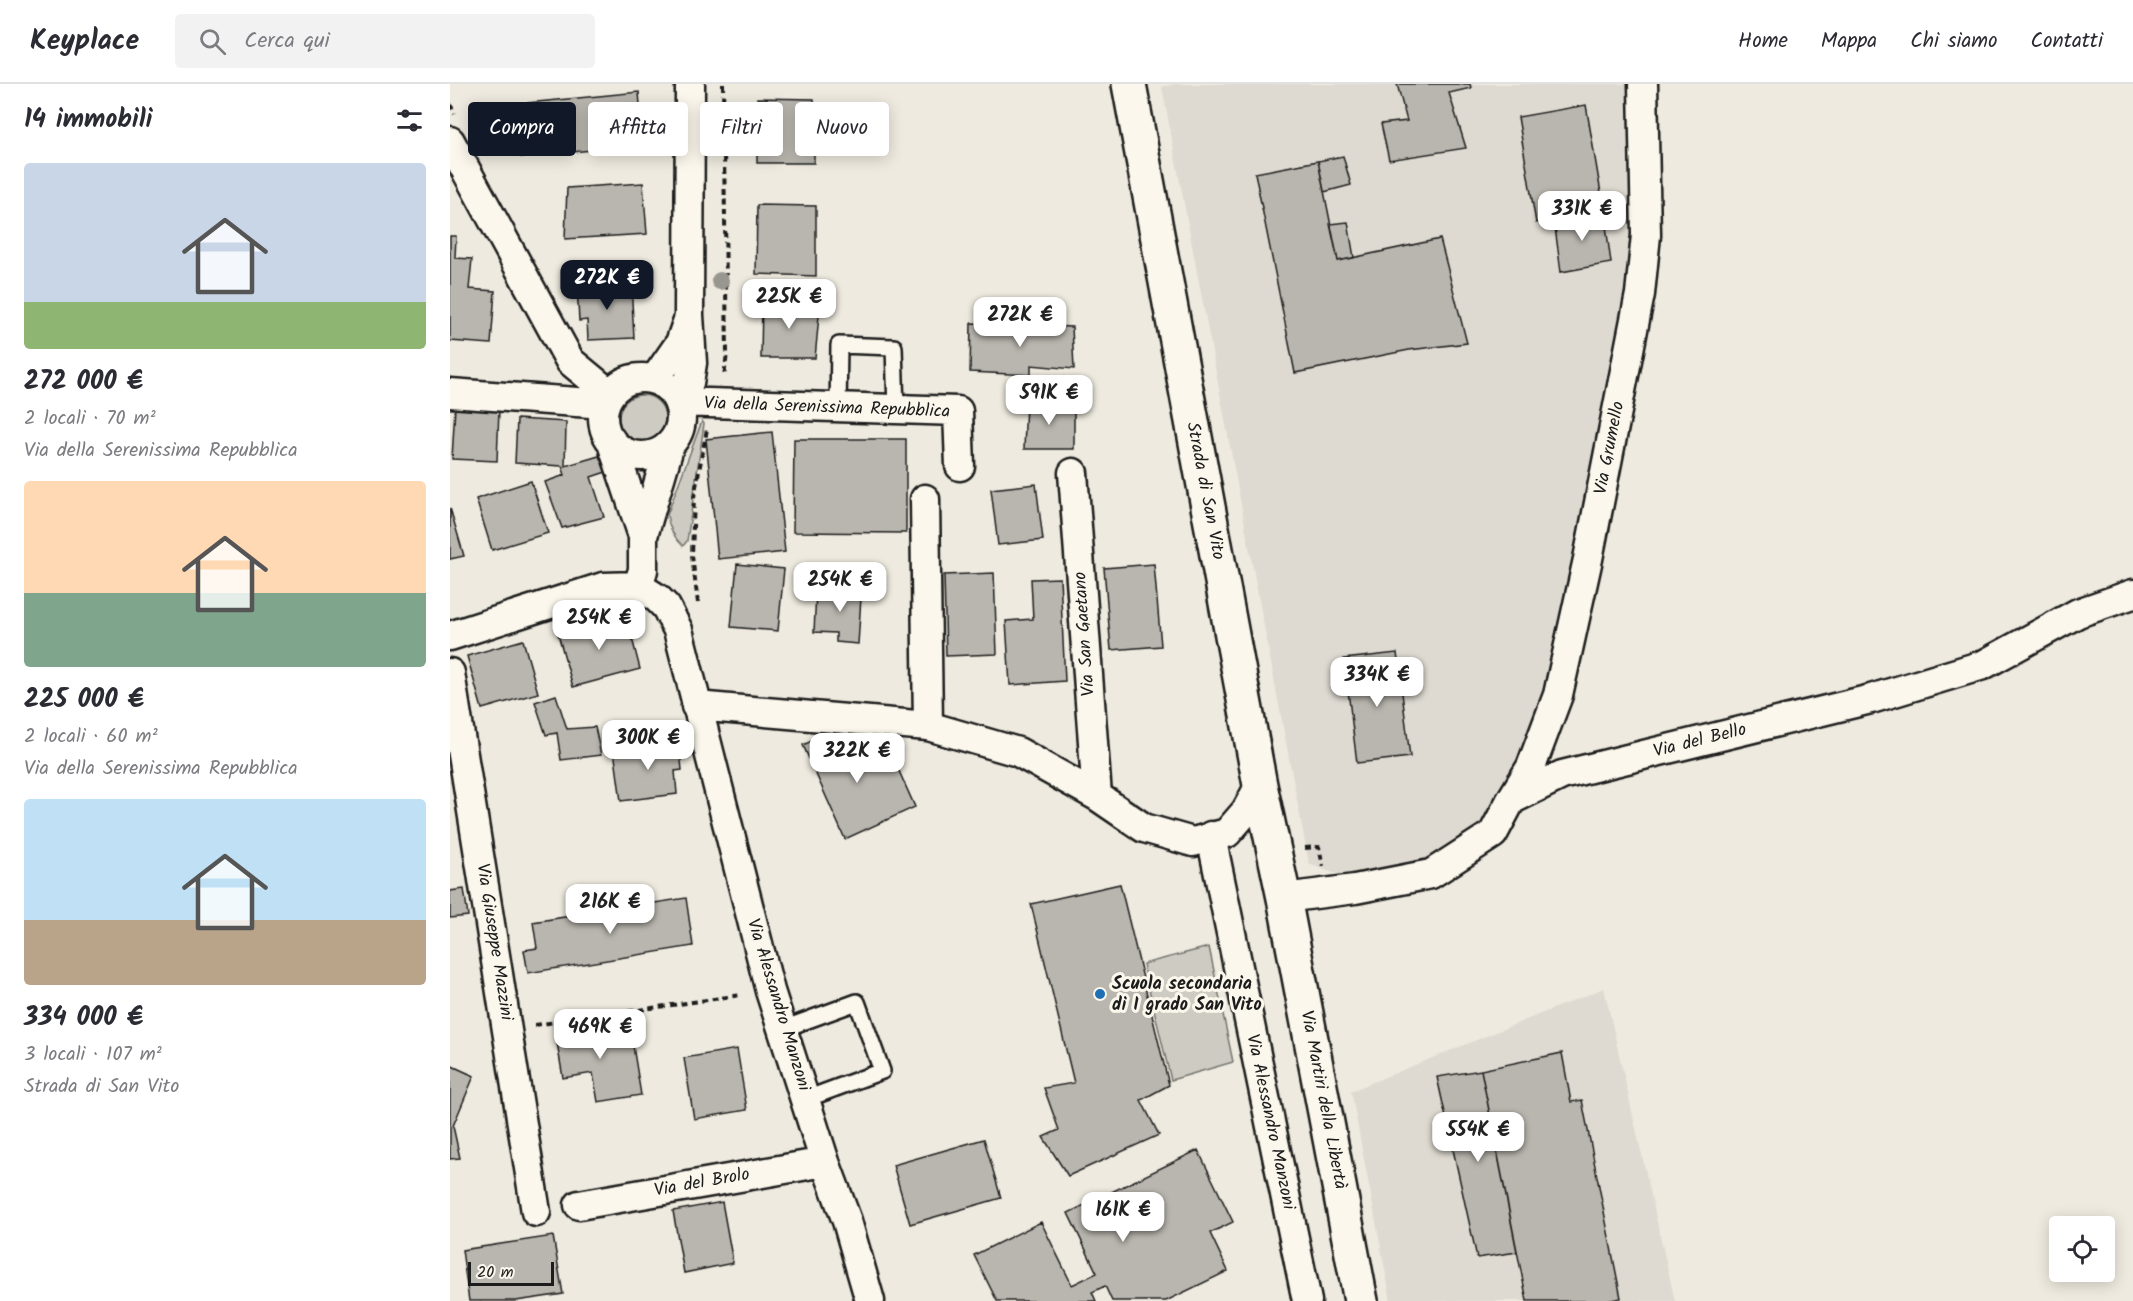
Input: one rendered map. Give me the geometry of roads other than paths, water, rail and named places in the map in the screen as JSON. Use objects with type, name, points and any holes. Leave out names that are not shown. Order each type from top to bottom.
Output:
[{"type":"main road","name":"Strada di San Vito","points":[[1129,84],[1260,785],[1284,898]]},
{"type":"main road","name":"Via Martiri della Libertà","points":[[1284,898],[1361,1301]]},
{"type":"street","name":"Via della Serenissima Repubblica","points":[[677,399],[689,383],[692,363],[689,315],[690,84]]},
{"type":"street","name":"Via Grumello","points":[[1511,800],[1531,767],[1558,695],[1588,559],[1640,294],[1646,235],[1643,84]]},
{"type":"street","points":[[453,127],[570,361],[607,399]]},
{"type":"street","name":"Via della Serenissima Repubblica","points":[[652,379],[657,376],[680,343],[689,315]]},
{"type":"street","points":[[607,399],[618,386],[629,380],[640,378],[662,382],[677,399]]},
{"type":"street","points":[[450,393],[607,399]]},
{"type":"street","name":"Via della Serenissima Repubblica","points":[[607,399],[603,423],[611,440],[643,537]]},
{"type":"street","name":"Via della Serenissima Repubblica","points":[[677,399],[716,405],[958,411],[960,466]]},
{"type":"street","name":"Via della Serenissima Repubblica","points":[[638,586],[643,570],[643,537],[670,444],[679,431],[682,417],[677,399]]},
{"type":"street","points":[[611,440],[621,450],[633,455],[647,456],[660,452],[670,444]]},
{"type":"street","name":"Via San Gaetano","points":[[1073,473],[1097,796]]},
{"type":"street","points":[[925,499],[928,726]]},
{"type":"street","points":[[450,636],[603,587],[638,586],[666,607],[678,630],[696,706],[928,726],[1018,752],[1097,796],[1144,828],[1192,842],[1227,832],[1246,811],[1260,785]]},
{"type":"street","name":"Via del Bello","points":[[1511,800],[1562,775],[1871,699],[1983,666],[2078,613],[2133,594]]},
{"type":"street","name":"Via Giuseppe Mazzini","points":[[450,673],[536,1212]]},
{"type":"street","name":"Via Alessandro Manzoni","points":[[696,706],[770,991],[825,1162],[847,1221],[870,1301]]},
{"type":"street","points":[[1284,898],[1355,889],[1431,874],[1493,834],[1511,800]]},
{"type":"street","name":"Via Alessandro Manzoni","points":[[1211,836],[1306,1301]]},
{"type":"street","name":"Via del Brolo","points":[[579,1205],[825,1162]]},
{"type":"lane","points":[[838,409],[839,345],[894,347],[896,410]]},
{"type":"lane","points":[[783,1029],[857,1002],[882,1071],[806,1099]]},
{"type":"place","name":"Scuola secondaria di I grado San Vito","points":[[1100,994]]}]
